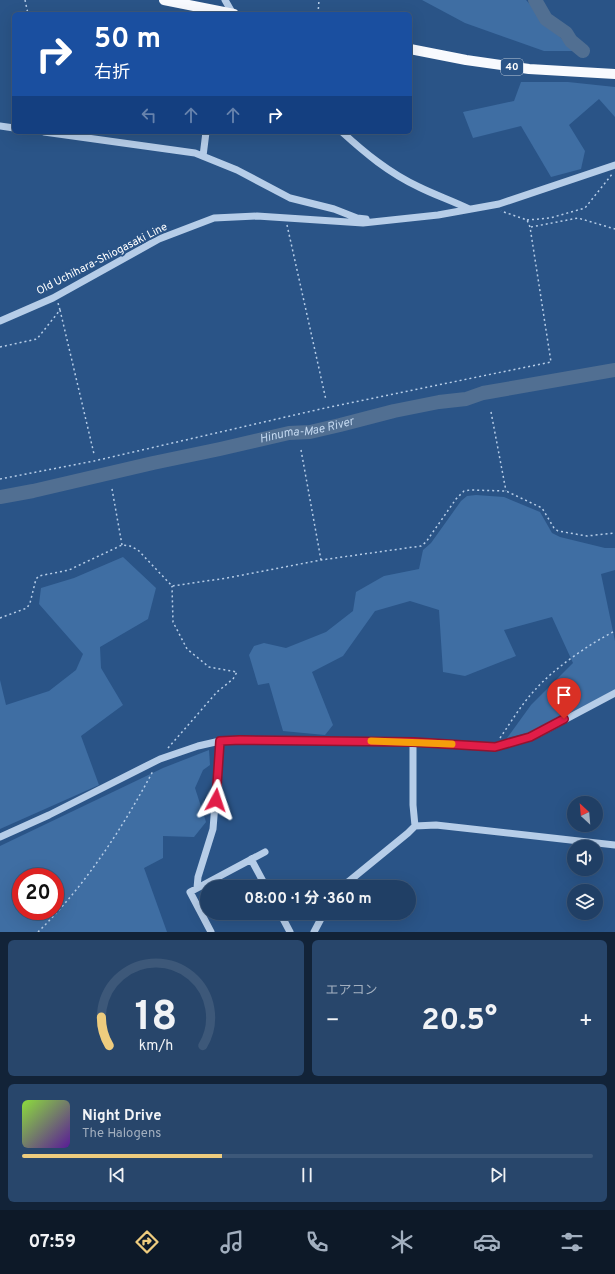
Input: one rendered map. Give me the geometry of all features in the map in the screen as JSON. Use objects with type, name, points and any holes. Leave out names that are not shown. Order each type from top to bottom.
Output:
[{"type":"main road","points":[[164,0],[223,12]]},
{"type":"main road","name":"40","points":[[412,49],[466,60],[529,69],[615,74]]},
{"type":"street","points":[[225,0],[232,12]]},
{"type":"street","points":[[0,126],[12,128]]},
{"type":"street","points":[[58,134],[195,153],[237,170],[290,198],[334,209],[357,218],[378,221]]},
{"type":"street","points":[[203,156],[206,134]]},
{"type":"street","points":[[344,134],[372,159],[393,173],[418,187],[451,200],[469,210]]},
{"type":"street","name":"Old Uchihara-Shiogasaki Line","points":[[0,321],[56,296],[159,239],[214,218],[257,216],[362,223],[438,215],[499,204],[615,165]]},
{"type":"street","points":[[0,837],[48,815],[160,759],[198,746],[220,741],[240,740],[413,742],[495,747],[540,733],[615,693]]},
{"type":"street","points":[[197,888],[198,877],[213,829],[220,741]]},
{"type":"street","points":[[413,742],[413,805],[415,826]]},
{"type":"street","points":[[350,880],[408,834],[415,826],[436,825],[615,845]]},
{"type":"street","points":[[211,932],[190,892],[265,852]]},
{"type":"street","points":[[251,859],[262,880]]},
{"type":"street","points":[[284,920],[290,932]]},
{"type":"street","points":[[314,932],[320,920]]},
{"type":"path","points":[[25,0],[28,12]]},
{"type":"path","points":[[318,12],[319,0]]},
{"type":"path","points":[[500,211],[527,220],[550,218],[584,208],[615,171]]},
{"type":"path","points":[[285,218],[326,400]]},
{"type":"path","points":[[530,228],[578,218],[615,229]]},
{"type":"path","points":[[0,479],[94,460],[325,408],[551,362],[530,228],[527,220]]},
{"type":"path","points":[[56,296],[94,454]]},
{"type":"path","points":[[0,347],[37,339],[60,310]]},
{"type":"path","points":[[491,412],[506,491]]},
{"type":"path","points":[[301,450],[321,560]]},
{"type":"path","points":[[112,489],[122,545]]},
{"type":"path","points":[[172,586],[227,578],[321,560],[421,546],[426,542],[456,499],[464,491],[470,490],[506,491],[542,508],[554,528],[558,531],[587,536],[615,533]]},
{"type":"path","points":[[0,618],[28,608],[36,578],[39,576],[69,570],[122,545],[130,546],[138,550],[172,586],[173,622],[187,649],[209,667],[237,672],[233,679],[217,692],[160,759],[106,850],[76,889],[38,932]]},
{"type":"path","points":[[495,747],[527,699],[545,679],[600,638],[615,631]]},
{"type":"shaded area","points":[[422,0],[526,0],[573,51],[544,51],[465,23]]},
{"type":"shaded area","points":[[521,82],[568,82],[615,87],[615,117],[599,99],[569,125],[585,151],[581,169],[551,177],[521,126],[473,138],[463,112],[514,101]]},
{"type":"shaded area","points":[[476,495],[504,497],[540,512],[552,533],[560,537],[605,548],[615,548],[615,570],[601,574],[615,641],[615,690],[534,731],[507,738],[531,705],[573,663],[552,617],[504,630],[516,656],[465,676],[443,672],[439,610],[410,601],[375,611],[343,656],[312,672],[333,725],[325,735],[283,731],[269,683],[258,685],[249,655],[254,646],[264,643],[286,648],[326,632],[353,611],[356,592],[384,576],[419,569],[423,550],[431,543],[461,501],[467,496]]},
{"type":"shaded area","points":[[123,557],[156,588],[148,619],[100,647],[101,668],[123,705],[81,736],[99,785],[0,829],[0,680],[6,705],[49,691],[76,670],[83,654],[39,604],[41,588],[74,578]]},
{"type":"shaded area","points":[[209,750],[210,765],[203,770],[195,788],[206,822],[194,837],[163,836],[163,858],[144,868],[167,932],[0,932],[0,846],[163,768]]},
{"type":"waterway","points":[[535,0],[546,19],[566,33],[571,41],[583,51]]},
{"type":"waterway","name":"Hinuma-Mae River","points":[[0,497],[33,491],[289,433],[310,432],[394,411],[439,402],[466,399],[483,393],[615,370]]},
{"type":"slow traffic","points":[[371,741],[452,744]]},
{"type":"route","points":[[216,800],[220,741],[413,742],[495,747],[540,733],[564,719]]}]
